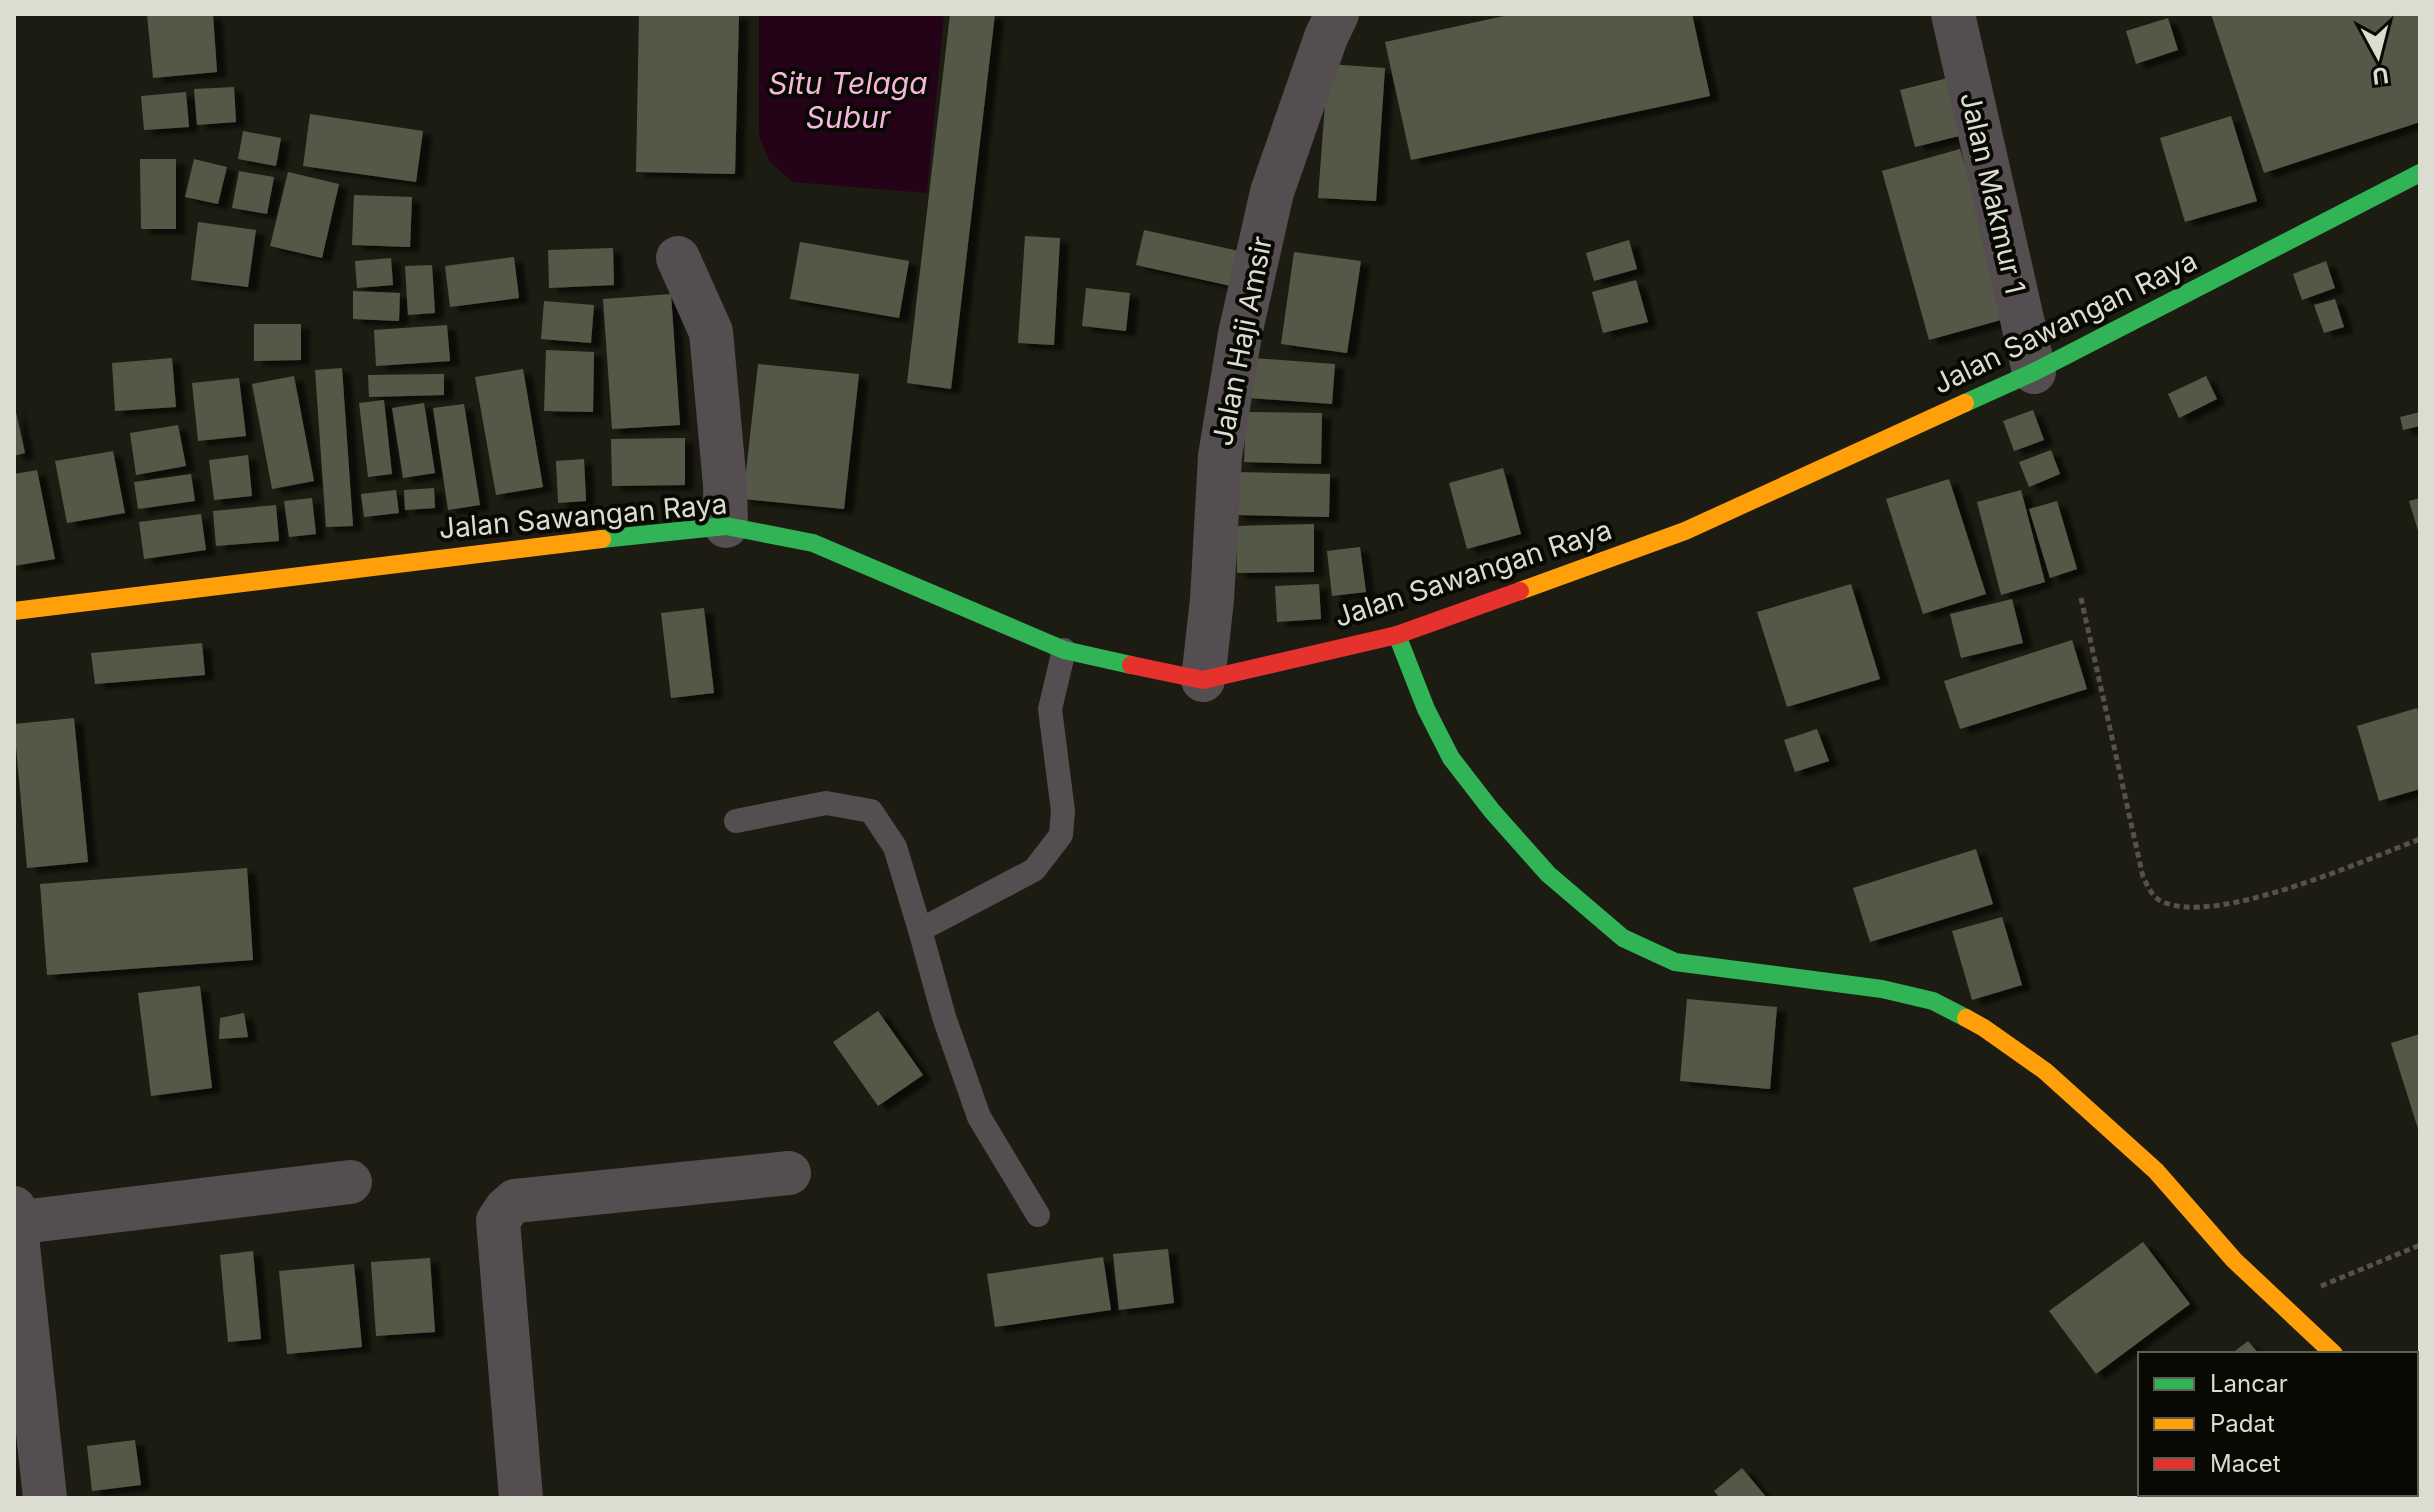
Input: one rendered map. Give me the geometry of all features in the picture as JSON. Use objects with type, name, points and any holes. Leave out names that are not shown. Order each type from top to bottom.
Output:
[{"type":"main road","name":"Jalan Sawangan Raya","points":[[14,611],[470,554],[726,526],[813,543],[1064,650],[1203,680],[1397,635],[1685,531],[2034,372],[2420,173]]},
{"type":"main road","points":[[1397,635],[1426,709],[1451,758],[1492,811],[1548,874],[1623,938],[1675,962],[1882,989],[1933,1001],[1984,1028],[2045,1071],[2156,1171],[2234,1260],[2332,1352]]},
{"type":"street","name":"Jalan Haji Amsir","points":[[1203,680],[1212,600],[1220,456],[1240,334],[1272,192],[1337,14]]},
{"type":"street","name":"Jalan Makmur 1","points":[[1953,14],[2034,372]]},
{"type":"street","points":[[678,258],[711,332],[726,526]]},
{"type":"street","points":[[521,1498],[498,1221],[506,1209],[515,1201],[789,1173]]},
{"type":"street","points":[[14,1223],[350,1182]]},
{"type":"street","points":[[14,1208],[45,1498]]},
{"type":"lane","points":[[920,930],[1034,870],[1061,835],[1063,811],[1050,709],[1064,650]]},
{"type":"lane","points":[[736,821],[826,803],[871,811],[895,847],[944,1017],[979,1117],[1038,1215]]},
{"type":"path","points":[[2081,598],[2143,877],[2153,896],[2180,908],[2225,904],[2309,881],[2420,839]]},
{"type":"path","points":[[2278,1303],[2420,1245]]},
{"type":"water","name":"Situ Telaga Subur","points":[[759,14],[944,14],[927,193],[793,182],[769,161],[759,135]]},
{"type":"building","points":[[147,14],[213,14],[217,72],[153,78]]},
{"type":"building","points":[[639,14],[739,14],[735,174],[636,172]]},
{"type":"building","points":[[950,14],[995,14],[951,389],[907,383]]},
{"type":"building","points":[[1513,14],[1692,14],[1710,96],[1411,160],[1385,42]]},
{"type":"building","points":[[2211,14],[2420,14],[2420,122],[2264,173]]},
{"type":"building","points":[[2168,18],[2178,50],[2136,64],[2126,31]]},
{"type":"building","points":[[1328,64],[1385,68],[1376,201],[1318,198]]},
{"type":"building","points":[[1956,76],[1971,133],[1915,147],[1900,90]]},
{"type":"building","points":[[234,87],[236,122],[197,125],[194,89]]},
{"type":"building","points":[[186,92],[189,127],[144,130],[141,96]]},
{"type":"building","points":[[310,114],[423,131],[416,182],[303,166]]},
{"type":"building","points":[[2231,116],[2257,201],[2185,222],[2160,138]]},
{"type":"building","points":[[243,131],[281,138],[276,166],[238,159]]},
{"type":"building","points":[[1960,149],[2008,318],[1929,340],[1882,171]]},
{"type":"building","points":[[140,159],[176,159],[176,229],[141,229]]},
{"type":"building","points":[[194,159],[227,167],[218,204],[185,197]]},
{"type":"building","points":[[239,171],[274,177],[267,214],[232,208]]},
{"type":"building","points":[[288,172],[339,184],[322,258],[270,246]]},
{"type":"building","points":[[354,195],[412,197],[410,247],[352,245]]},
{"type":"building","points":[[198,222],[256,230],[248,287],[191,280]]},
{"type":"building","points":[[1144,230],[1248,253],[1240,288],[1136,265]]},
{"type":"building","points":[[1025,236],[1060,238],[1054,345],[1018,343]]},
{"type":"building","points":[[1629,240],[1637,269],[1594,281],[1586,253]]},
{"type":"building","points":[[800,242],[909,261],[899,318],[790,299]]},
{"type":"building","points":[[613,248],[614,285],[549,288],[548,250]]},
{"type":"building","points":[[1294,252],[1361,261],[1347,353],[1281,344]]},
{"type":"building","points":[[514,257],[519,298],[450,307],[445,266]]},
{"type":"building","points":[[391,258],[393,285],[357,288],[355,261]]},
{"type":"building","points":[[2326,261],[2335,288],[2302,300],[2293,274]]},
{"type":"building","points":[[432,265],[435,313],[408,315],[405,266]]},
{"type":"building","points":[[1636,280],[1648,322],[1603,333],[1592,292]]},
{"type":"building","points":[[1086,288],[1130,293],[1126,331],[1082,326]]},
{"type":"building","points":[[353,291],[400,293],[399,321],[353,319]]},
{"type":"building","points":[[671,294],[680,425],[612,429],[603,299]]},
{"type":"building","points":[[2335,299],[2344,327],[2324,333],[2314,305]]},
{"type":"building","points":[[544,301],[594,305],[591,343],[541,339]]},
{"type":"building","points":[[254,324],[301,324],[301,360],[254,361]]},
{"type":"building","points":[[447,325],[450,361],[376,366],[374,330]]},
{"type":"building","points":[[546,350],[594,352],[593,412],[544,411]]},
{"type":"building","points":[[172,358],[176,407],[115,411],[112,363]]},
{"type":"building","points":[[1253,358],[1335,364],[1332,404],[1249,398]]},
{"type":"building","points":[[758,364],[859,374],[844,509],[743,499]]},
{"type":"building","points":[[342,368],[353,526],[326,527],[315,370]]},
{"type":"building","points":[[523,369],[543,487],[496,495],[475,377]]},
{"type":"building","points":[[444,374],[444,395],[369,397],[368,375]]},
{"type":"building","points":[[294,376],[314,481],[272,489],[252,384]]},
{"type":"building","points":[[2206,376],[2217,399],[2179,418],[2168,394]]},
{"type":"building","points":[[239,378],[246,436],[198,441],[192,383]]},
{"type":"building","points":[[384,400],[392,474],[368,477],[359,403]]},
{"type":"building","points":[[14,403],[25,453],[14,456]]},
{"type":"building","points":[[424,403],[435,473],[403,478],[392,408]]},
{"type":"building","points":[[464,404],[480,505],[448,510],[433,408]]},
{"type":"building","points":[[2033,410],[2044,440],[2014,451],[2003,421]]},
{"type":"building","points":[[1246,412],[1322,413],[1321,464],[1244,462]]},
{"type":"building","points":[[2420,412],[2420,426],[2403,430],[2400,417]]},
{"type":"building","points":[[178,425],[186,466],[136,475],[130,433]]},
{"type":"building","points":[[685,438],[685,485],[612,486],[611,439]]},
{"type":"building","points":[[2051,450],[2060,474],[2029,487],[2019,462]]},
{"type":"building","points":[[113,451],[125,513],[67,523],[55,461]]},
{"type":"building","points":[[248,455],[252,496],[214,500],[209,460]]},
{"type":"building","points":[[584,459],[586,501],[558,503],[556,461]]},
{"type":"building","points":[[1503,468],[1521,534],[1467,549],[1449,483]]},
{"type":"building","points":[[37,470],[55,559],[14,566],[14,474]]},
{"type":"building","points":[[1235,472],[1330,474],[1329,517],[1235,515]]},
{"type":"building","points":[[191,474],[195,501],[138,509],[134,482]]},
{"type":"building","points":[[1949,479],[1986,594],[1923,614],[1886,499]]},
{"type":"building","points":[[434,488],[435,508],[405,510],[404,490]]},
{"type":"building","points":[[396,490],[399,513],[364,517],[361,494]]},
{"type":"building","points":[[2021,490],[2045,582],[2001,595],[1977,502]]},
{"type":"building","points":[[312,498],[316,534],[289,537],[284,501]]},
{"type":"building","points":[[2420,498],[2420,534],[2419,534],[2409,501]]},
{"type":"building","points":[[2057,501],[2077,569],[2050,578],[2029,509]]},
{"type":"building","points":[[276,505],[279,541],[216,546],[213,511]]},
{"type":"building","points":[[201,514],[206,550],[144,559],[139,522]]},
{"type":"building","points":[[1314,524],[1314,572],[1237,573],[1236,526]]},
{"type":"building","points":[[1360,547],[1366,592],[1332,596],[1327,551]]},
{"type":"building","points":[[1319,584],[1321,619],[1277,622],[1275,586]]},
{"type":"building","points":[[1851,584],[1880,679],[1787,707],[1757,612]]},
{"type":"building","points":[[2012,599],[2023,643],[1961,658],[1950,614]]},
{"type":"building","points":[[704,608],[714,693],[671,698],[661,613]]},
{"type":"building","points":[[2072,640],[2087,689],[1960,729],[1944,681]]},
{"type":"building","points":[[202,643],[205,675],[95,684],[91,653]]},
{"type":"building","points":[[2417,708],[2420,718],[2420,789],[2379,801],[2357,726]]},
{"type":"building","points":[[74,718],[88,862],[27,868],[14,724]]},
{"type":"building","points":[[1817,729],[1829,761],[1795,772],[1784,740]]},
{"type":"building","points":[[1976,849],[1993,904],[1870,942],[1853,888]]},
{"type":"building","points":[[247,868],[253,960],[47,975],[40,884]]},
{"type":"building","points":[[2002,917],[2022,985],[1972,1000],[1952,931]]},
{"type":"building","points":[[200,986],[212,1088],[151,1096],[138,993]]},
{"type":"building","points":[[1687,999],[1777,1007],[1770,1089],[1680,1081]]},
{"type":"building","points":[[878,1011],[923,1075],[878,1106],[833,1042]]},
{"type":"building","points":[[244,1013],[248,1037],[219,1039],[220,1018]]},
{"type":"building","points":[[2420,1034],[2420,1132],[2419,1132],[2391,1043]]},
{"type":"building","points":[[2143,1242],[2190,1304],[2096,1374],[2049,1311]]},
{"type":"building","points":[[1168,1249],[1174,1303],[1119,1310],[1113,1254]]},
{"type":"building","points":[[253,1251],[261,1339],[228,1342],[220,1255]]},
{"type":"building","points":[[1103,1257],[1111,1310],[995,1327],[987,1274]]},
{"type":"building","points":[[430,1258],[435,1332],[376,1336],[371,1262]]},
{"type":"building","points":[[354,1264],[362,1347],[287,1354],[279,1271]]},
{"type":"building","points":[[2248,1341],[2257,1352],[2234,1352]]},
{"type":"building","points":[[135,1440],[141,1485],[92,1491],[87,1446]]},
{"type":"building","points":[[1742,1468],[1767,1498],[1720,1498],[1714,1491]]},
{"type":"building","points":[[2400,1496],[2403,1498],[2363,1498]]},
{"type":"traffic: fast","points":[[1965,403],[2034,372],[2420,173]]},
{"type":"traffic: fast","points":[[602,539],[726,526],[813,543],[1064,650],[1131,665]]},
{"type":"traffic: fast","points":[[1397,635],[1426,709],[1451,758],[1492,811],[1548,874],[1623,938],[1675,962],[1882,989],[1933,1001],[1966,1018]]},
{"type":"traffic: slow","points":[[1520,591],[1685,531],[1965,403]]},
{"type":"traffic: slow","points":[[14,611],[602,539]]},
{"type":"traffic: slow","points":[[1966,1018],[2045,1071],[2156,1171],[2234,1260],[2332,1352]]},
{"type":"traffic: jam","points":[[1131,665],[1203,680],[1397,635],[1520,591]]}]
